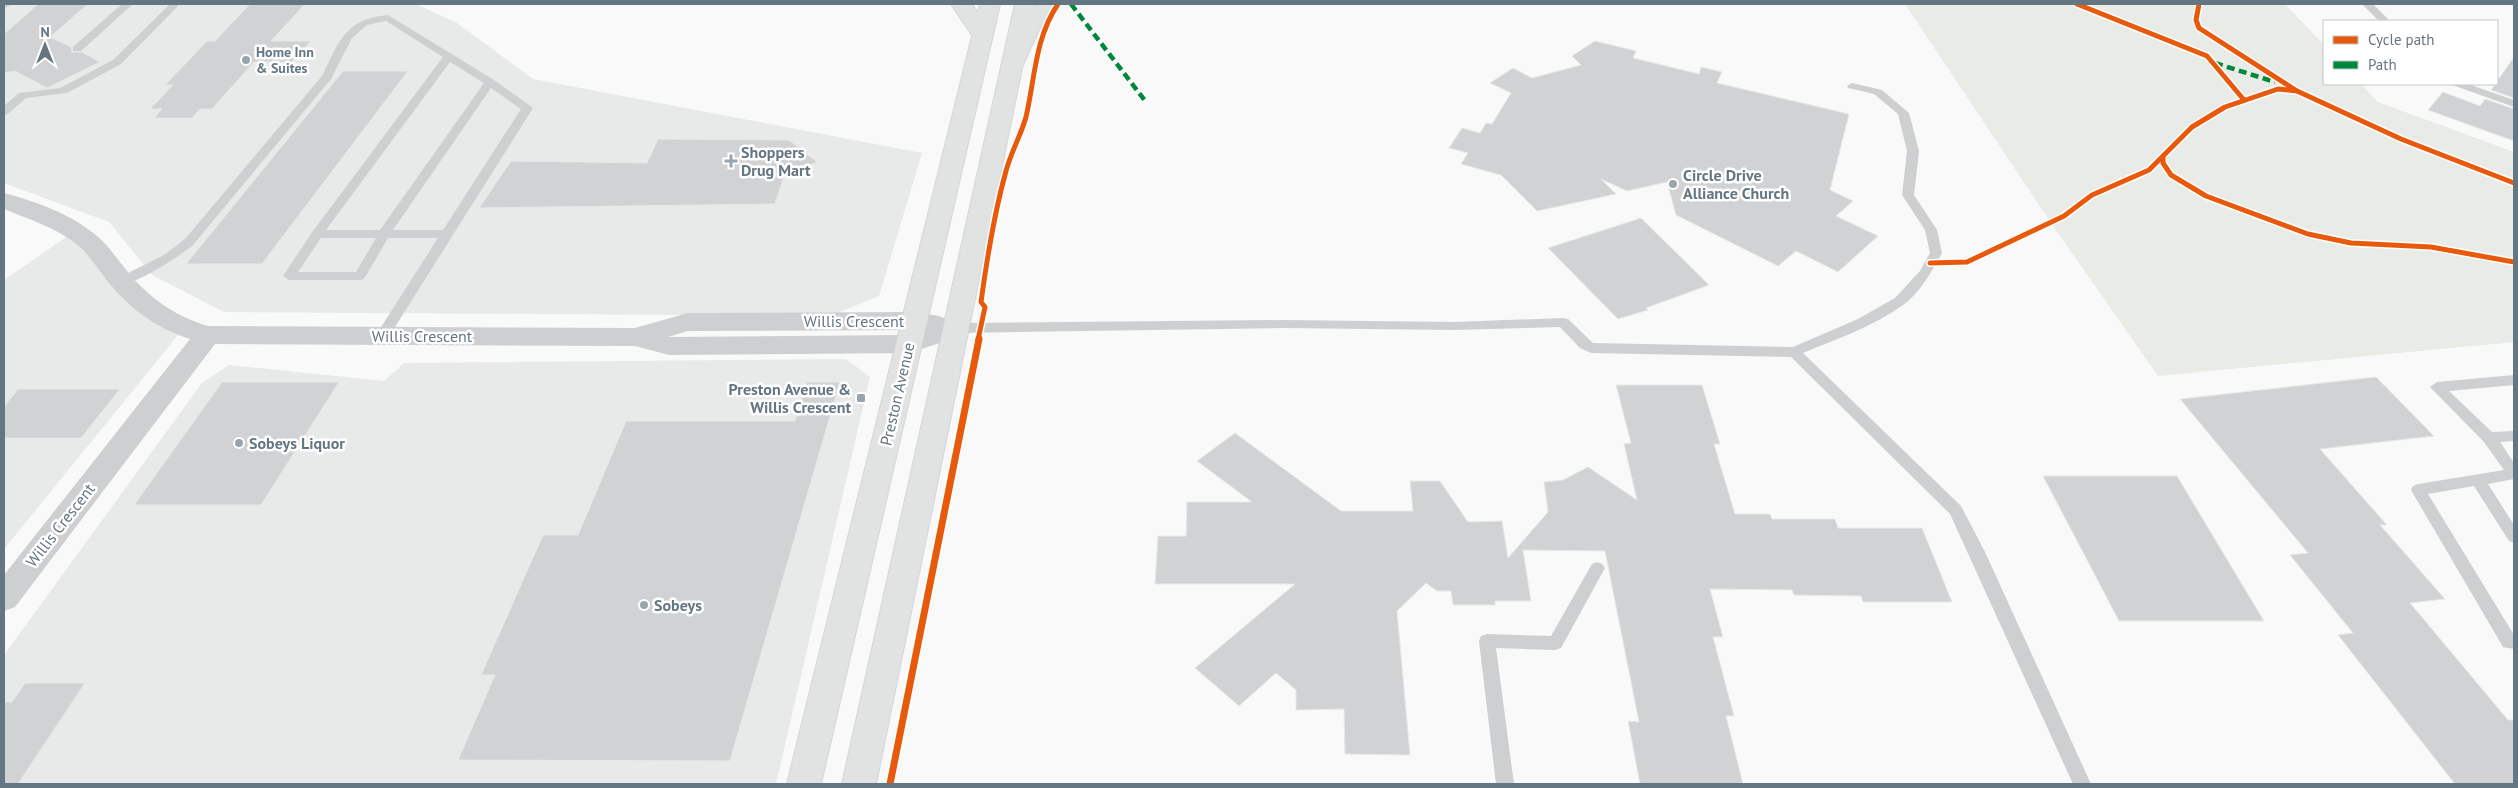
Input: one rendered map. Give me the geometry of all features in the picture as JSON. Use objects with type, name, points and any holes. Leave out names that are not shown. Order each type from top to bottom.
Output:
[{"type":"main road","points":[[961,4],[971,16],[983,37]]},
{"type":"main road","name":"Preston Avenue","points":[[804,784],[990,4]]},
{"type":"main road","points":[[859,784],[958,328],[1025,4]]},
{"type":"main road","points":[[1012,66],[1030,28],[1047,4]]},
{"type":"street","name":"Willis Crescent","points":[[4,200],[75,231],[104,256],[140,302],[183,329],[208,335],[635,337],[670,346],[911,333],[958,328]]},
{"type":"street","name":"Willis Crescent","points":[[4,598],[208,335]]},
{"type":"lane","points":[[77,50],[128,4]]},
{"type":"lane","points":[[23,95],[63,91],[117,62],[175,4]]},
{"type":"lane","points":[[2367,4],[2384,20]]},
{"type":"lane","points":[[122,281],[168,258],[189,242],[327,77],[337,54],[351,31],[360,24],[388,18],[490,82],[527,108],[383,336]]},
{"type":"lane","points":[[449,56],[317,234],[289,276],[360,276],[384,234],[490,82]]},
{"type":"lane","points":[[4,112],[38,82]]},
{"type":"lane","points":[[2462,85],[2514,104]]},
{"type":"lane","points":[[958,328],[1284,324],[1454,326],[1563,322],[1585,346],[1591,348],[1794,352],[1863,322],[1900,301],[1925,273],[1936,253],[1931,230],[1908,196],[1908,182],[1913,151],[1903,113],[1878,92],[1852,86]]},
{"type":"lane","points":[[317,234],[446,234]]},
{"type":"lane","points":[[1794,352],[1956,510],[1977,552],[2082,784]]},
{"type":"lane","points":[[2514,380],[2437,387],[2489,438],[2514,474],[2418,490],[2508,642],[2514,642]]},
{"type":"lane","points":[[2489,438],[2514,436]]},
{"type":"lane","points":[[2478,480],[2514,537]]},
{"type":"lane","points":[[1505,784],[1487,641],[1555,643],[1596,568]]},
{"type":"shaded area","points":[[4,4],[416,4],[457,23],[533,79],[922,153],[879,296],[830,316],[224,312],[152,275],[109,222],[4,183]]},
{"type":"shaded area","points":[[1905,4],[2285,4],[2323,44],[2323,85],[2362,85],[2378,102],[2514,152],[2514,342],[2158,376],[2051,223]]},
{"type":"shaded area","points":[[75,231],[183,329],[4,549],[4,280]]},
{"type":"shaded area","points":[[846,359],[870,377],[776,784],[4,784],[4,655],[202,383],[229,365],[384,381],[404,363]]},
{"type":"building","points":[[38,4],[88,4],[50,37],[71,47],[72,52],[82,52],[100,62],[47,88],[15,71],[4,73],[4,34]]},
{"type":"building","name":"Home Inn & Suites","points":[[250,4],[305,4],[271,41],[311,41],[292,62],[254,62],[212,109],[200,109],[192,118],[154,118],[162,109],[150,109],[173,85],[165,85],[207,41],[215,41]]},
{"type":"building","name":"Circle Drive Alliance Church","points":[[1595,41],[1636,51],[1633,58],[1699,74],[1701,67],[1722,72],[1717,83],[1849,114],[1830,190],[1853,201],[1836,216],[1878,236],[1838,272],[1796,251],[1778,266],[1676,215],[1667,182],[1627,191],[1601,179],[1616,194],[1537,211],[1501,175],[1461,164],[1468,153],[1449,148],[1462,128],[1480,133],[1486,123],[1492,124],[1511,93],[1490,83],[1513,68],[1532,78],[1581,65],[1572,56]]},
{"type":"building","points":[[2514,57],[2514,98],[2491,90],[2494,85],[2498,85],[2498,80]]},
{"type":"building","points":[[343,71],[408,71],[262,264],[186,264]]},
{"type":"building","points":[[2443,92],[2480,106],[2485,99],[2514,109],[2514,141],[2428,110]]},
{"type":"building","points":[[658,139],[789,140],[817,162],[784,176],[775,204],[479,208],[511,161],[647,163]]},
{"type":"building","points":[[1641,218],[1709,285],[1646,308],[1648,310],[1618,319],[1548,248]]},
{"type":"building","points":[[2376,377],[2434,436],[2320,449],[2387,525],[2380,525],[2445,599],[2410,603],[2508,720],[2514,720],[2514,784],[2455,784],[2338,635],[2353,633],[2290,555],[2308,553],[2180,399]]},
{"type":"building","name":"Sobeys Liquor","points":[[222,382],[339,382],[261,505],[134,505]]},
{"type":"building","name":"Sobeys","points":[[807,382],[840,382],[730,761],[458,760],[495,675],[481,675],[543,535],[578,535],[626,421],[795,421]]},
{"type":"building","points":[[1616,385],[1702,385],[1720,444],[1714,444],[1735,514],[1770,514],[1772,519],[1835,519],[1838,528],[1922,528],[1952,602],[1863,602],[1861,596],[1794,595],[1792,590],[1710,589],[1723,637],[1713,637],[1734,716],[1726,716],[1743,784],[1640,784],[1628,721],[1639,722],[1605,551],[1523,550],[1531,601],[1495,601],[1495,605],[1453,605],[1451,591],[1437,591],[1426,583],[1397,611],[1410,755],[1345,754],[1344,709],[1296,710],[1296,690],[1276,673],[1239,706],[1195,668],[1295,584],[1155,584],[1158,536],[1186,536],[1187,502],[1252,502],[1197,461],[1235,433],[1341,511],[1413,511],[1410,481],[1440,481],[1468,522],[1502,521],[1508,558],[1548,512],[1544,482],[1563,480],[1588,467],[1637,500],[1624,444],[1631,443]]},
{"type":"building","points":[[18,389],[120,389],[81,438],[4,438],[4,407]]},
{"type":"building","points":[[2043,476],[2177,476],[2264,621],[2119,621]]},
{"type":"building","points":[[25,683],[85,683],[18,784],[4,784],[4,702],[12,702]]},
{"type":"marked path","points":[[1071,4],[1146,102]]},
{"type":"marked path","points":[[2215,63],[2275,82]]},
{"type":"cycle path","points":[[890,784],[985,307],[981,302],[997,208],[1006,170],[1029,105],[1036,59],[1043,30],[1058,4]]},
{"type":"cycle path","points":[[2077,4],[2207,56],[2244,100]]},
{"type":"cycle path","points":[[2199,4],[2196,20],[2199,28],[2297,91],[2401,139],[2514,183]]},
{"type":"cycle path","points":[[1930,263],[1967,262],[2064,216],[2092,195],[2149,170],[2192,127],[2225,107],[2278,89],[2297,91]]},
{"type":"cycle path","points":[[2163,157],[2163,163],[2171,175],[2206,196],[2308,234],[2351,243],[2431,247],[2514,262]]},
{"type":"place","name":"Home Inn & Suites","points":[[246,60]]},
{"type":"place","name":"Shoppers Drug Mart","points":[[731,161]]},
{"type":"place","name":"Circle Drive Alliance Church","points":[[1673,184]]},
{"type":"place","name":"Preston Avenue & Willis Crescent","points":[[861,398]]},
{"type":"place","name":"Sobeys Liquor","points":[[239,443]]},
{"type":"place","name":"Sobeys","points":[[644,605]]}]
